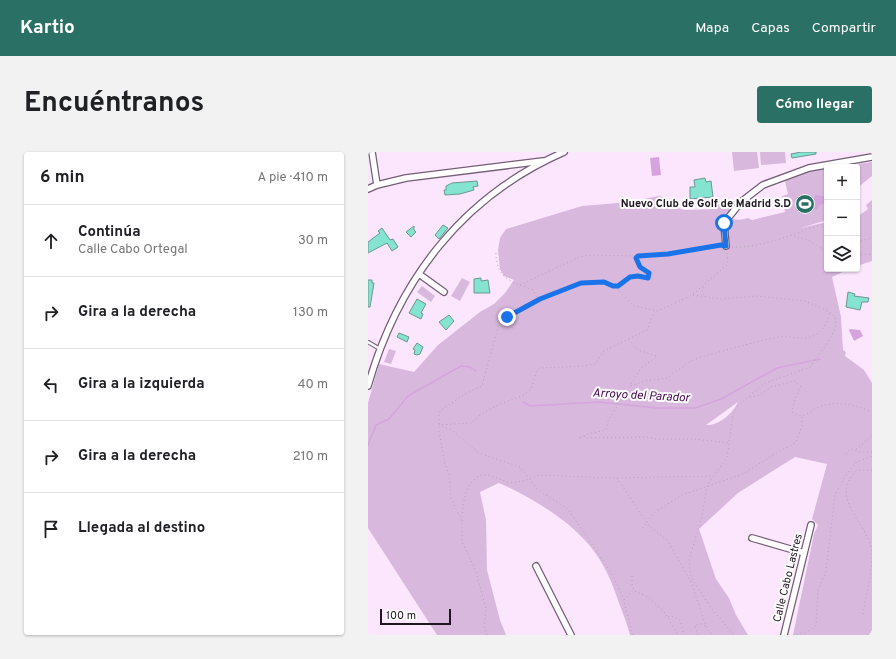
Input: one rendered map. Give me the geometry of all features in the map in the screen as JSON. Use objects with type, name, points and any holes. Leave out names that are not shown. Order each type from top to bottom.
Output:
[{"type":"street","points":[[372,152],[377,185]]},
{"type":"street","points":[[368,386],[380,349],[396,314],[419,274],[452,229],[473,209],[509,182],[545,160],[564,152]]},
{"type":"street","points":[[726,246],[724,223],[741,202],[763,185],[809,168],[872,158]]},
{"type":"street","points":[[368,189],[377,185],[406,178],[545,160]]},
{"type":"street","points":[[419,274],[444,292]]},
{"type":"street","name":"Calle Cabo Lastres","points":[[784,635],[811,525]]},
{"type":"street","points":[[752,538],[804,553]]},
{"type":"street","points":[[536,566],[571,635]]},
{"type":"lane","points":[[368,342],[380,349]]},
{"type":"path","points":[[520,285],[579,257],[590,255],[638,256],[668,254],[721,245],[749,247],[824,224]]},
{"type":"path","points":[[789,235],[806,239],[821,248],[824,252]]},
{"type":"path","points":[[860,241],[872,238]]},
{"type":"path","points":[[462,521],[451,499],[449,474],[445,464],[439,425],[439,413],[441,410],[467,393],[482,386],[495,333],[502,321],[539,300],[581,283],[604,282],[613,286],[634,306],[658,311],[692,295],[728,264],[726,246]]},
{"type":"path","points":[[496,253],[496,263],[501,275],[520,285],[534,290],[539,300]]},
{"type":"path","points":[[860,256],[872,254]]},
{"type":"path","points":[[613,286],[618,286],[630,277],[649,277],[649,273],[642,269],[637,261],[638,256]]},
{"type":"path","points":[[705,284],[702,290],[705,295]]},
{"type":"path","points":[[692,295],[705,295],[722,299],[757,296],[805,301],[830,312],[835,317],[835,329],[810,367],[763,384],[750,398]]},
{"type":"path","points":[[439,425],[471,423],[481,414],[529,392],[537,370],[596,364],[604,351],[647,330],[655,311]]},
{"type":"path","points":[[631,386],[646,380],[668,378],[691,361],[701,357],[779,337],[804,339],[815,335],[824,329],[830,312]]},
{"type":"path","points":[[580,438],[606,430],[608,421],[641,368],[657,356],[638,350],[628,340]]},
{"type":"path","points":[[734,635],[711,608],[691,576],[690,555],[702,516],[708,486],[727,458],[733,414],[744,401],[758,396],[772,387],[795,381],[801,387],[795,398],[792,412],[802,416],[807,415],[819,407],[835,404],[854,405],[872,412]]},
{"type":"path","points":[[642,528],[655,512],[682,495],[743,474],[782,449],[796,442],[802,426],[802,416]]},
{"type":"path","points":[[439,425],[452,430],[479,453],[520,467],[538,490],[568,509],[612,574],[624,600],[632,635]]},
{"type":"path","points":[[583,436],[586,438],[646,437],[656,439],[694,439],[730,443]]},
{"type":"path","points":[[846,454],[849,450],[855,449],[872,436]]},
{"type":"path","points":[[855,449],[860,452],[872,452]]},
{"type":"path","points":[[793,635],[809,630],[816,624],[819,587],[827,562],[835,495],[844,478],[855,463],[872,456]]},
{"type":"path","points":[[863,614],[872,569],[872,554],[866,532],[849,507],[845,489],[849,478],[857,470],[872,470]]},
{"type":"path","points":[[487,635],[484,628],[486,609],[477,574],[462,542],[463,504],[470,484],[477,477],[489,475],[510,483],[540,475],[616,477],[714,476]]},
{"type":"path","points":[[616,477],[647,523],[655,532],[668,541],[691,582],[706,626],[713,635]]},
{"type":"path","points":[[632,576],[634,589]]},
{"type":"path","points":[[624,600],[634,589]]},
{"type":"path","points":[[634,589],[648,596],[668,617],[678,635]]},
{"type":"path","points":[[668,617],[674,617],[680,620],[684,635]]},
{"type":"path","points":[[698,635],[695,625],[702,624],[706,626]]},
{"type":"shaded area","points":[[732,152],[757,152],[759,168],[734,171]]},
{"type":"shaded area","points":[[760,152],[785,152],[786,163],[761,165]]},
{"type":"shaded area","points":[[659,157],[661,175],[652,176],[650,158]]},
{"type":"shaded area","points":[[872,162],[872,176],[860,186],[860,164],[858,164]]},
{"type":"shaded area","points":[[824,168],[824,221],[801,228],[824,223],[824,272],[843,272],[832,277],[841,317],[843,350],[846,352],[845,356],[864,370],[872,383],[872,630],[869,635],[793,635],[814,534],[818,525],[812,519],[827,464],[795,457],[738,493],[699,529],[716,579],[729,598],[736,615],[748,635],[630,635],[610,580],[590,546],[560,518],[523,495],[499,483],[480,492],[486,520],[487,570],[500,620],[506,635],[437,635],[368,528],[368,403],[379,364],[414,372],[438,345],[480,312],[494,304],[505,293],[514,280],[504,276],[500,269],[498,250],[500,238],[506,229],[582,206],[630,202],[658,196],[663,197],[675,207],[684,210],[716,209],[719,203],[729,202],[732,218],[738,220],[748,218],[752,220],[785,212],[782,196],[788,194],[785,181],[808,171]],"holes":[[[738,402],[729,414],[721,421],[711,425],[706,425]]]},
{"type":"shaded area","points":[[815,196],[824,196],[824,204],[820,205],[816,210],[810,208]]},
{"type":"shaded area","points":[[872,200],[872,261],[860,265],[860,215],[868,209],[866,205]]},
{"type":"shaded area","points":[[462,278],[470,282],[460,301],[451,296]]},
{"type":"shaded area","points":[[422,286],[435,296],[431,302],[417,292]]},
{"type":"shaded area","points":[[849,330],[860,330],[863,336],[854,341]]},
{"type":"shaded area","points":[[389,349],[396,351],[391,364],[384,362]]},
{"type":"building","points":[[816,152],[816,154],[792,158],[791,154]]},
{"type":"building","points":[[705,178],[706,182],[711,181],[713,197],[690,199],[690,187],[695,187],[694,180]]},
{"type":"building","points":[[477,181],[478,186],[473,187],[474,190],[460,194],[445,195],[444,190],[446,190],[446,186],[452,183]]},
{"type":"building","points":[[443,225],[448,228],[439,239],[435,235]]},
{"type":"building","points":[[414,226],[414,230],[416,232],[411,237],[406,232]]},
{"type":"building","points":[[382,228],[390,240],[393,239],[398,247],[392,251],[387,243],[368,253],[368,242],[380,233],[378,231]]},
{"type":"building","points":[[481,278],[481,281],[488,280],[490,293],[474,293],[474,279]]},
{"type":"building","points":[[368,280],[372,280],[372,283],[374,283],[370,307],[368,307]]},
{"type":"building","points":[[848,292],[855,294],[854,296],[869,298],[868,302],[862,302],[860,310],[846,307]]},
{"type":"building","points":[[417,299],[426,304],[421,313],[423,314],[421,319],[409,313]]},
{"type":"building","points":[[449,315],[454,321],[446,330],[439,322]]},
{"type":"building","points":[[399,333],[409,337],[407,342],[397,337]]},
{"type":"building","points":[[417,343],[423,347],[420,354],[417,355],[414,354],[415,350],[413,349]]},
{"type":"waterway","name":"Arroyo del Parador","points":[[523,402],[530,406],[599,402],[657,408],[695,408],[721,399],[777,368],[820,359]]},
{"type":"waterway","name":"Arroyo del Parador","points":[[368,445],[376,425],[389,419],[408,396],[461,366],[470,367],[476,371]]},
{"type":"place","name":"Nuevo Club de Golf de Madrid S.D","points":[[805,204]]},
{"type":"route","points":[[507,317],[548,295],[581,283],[604,282],[613,286],[618,286],[630,277],[640,276],[642,278],[648,278],[649,273],[640,267],[637,261],[636,258],[638,256],[668,254],[721,245],[726,246],[724,223]]}]
